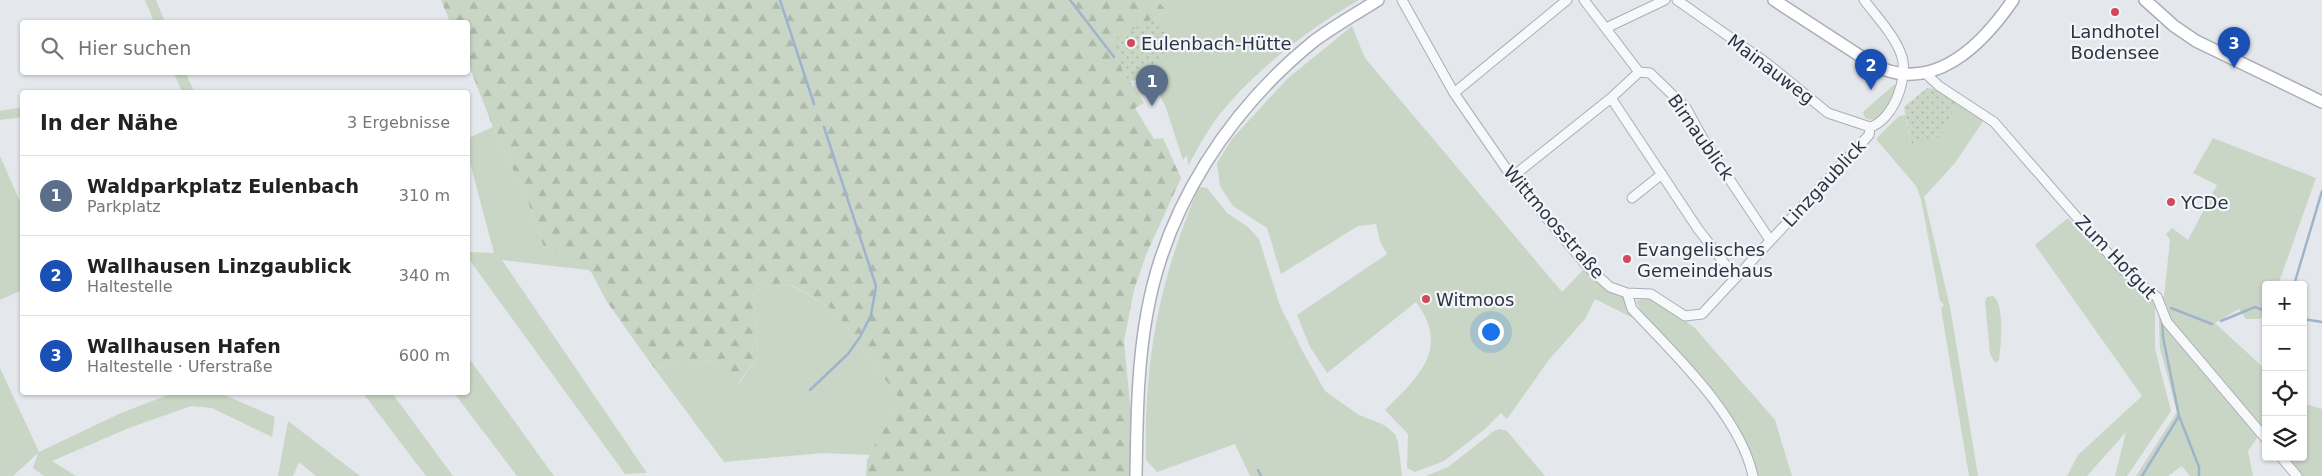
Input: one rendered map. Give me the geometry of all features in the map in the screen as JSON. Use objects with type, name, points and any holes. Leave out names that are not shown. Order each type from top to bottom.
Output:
[{"type":"main road","points":[[1136,476],[1139,375],[1147,313],[1160,260],[1177,218],[1196,179],[1218,143],[1248,105],[1280,71],[1316,40],[1377,0]]},
{"type":"main road","points":[[1774,0],[1874,65],[1902,74],[1924,73],[1973,49],[1995,27],[2013,0]]},
{"type":"main road","points":[[2145,0],[2174,26],[2196,41],[2322,102]]},
{"type":"street","name":"Wittmoosstraße","points":[[1402,0],[1454,93],[1512,177],[1587,266],[1610,287],[1628,293]]},
{"type":"street","points":[[1454,93],[1567,0]]},
{"type":"street","name":"Birnaublick","points":[[1584,0],[1639,72],[1650,72],[1686,108],[1706,144],[1770,240]]},
{"type":"street","points":[[1606,28],[1665,0]]},
{"type":"street","name":"Mainauweg","points":[[1676,0],[1768,64],[1828,113],[1870,127]]},
{"type":"street","points":[[1864,0],[1886,28],[1902,55],[1902,74]]},
{"type":"street","points":[[1512,177],[1611,98],[1639,72]]},
{"type":"street","name":"Zum Hofgut","points":[[1924,73],[1994,122],[2120,266],[2157,297],[2167,322],[2262,434]]},
{"type":"street","name":"Linzgaublick","points":[[1628,293],[1650,294],[1685,316],[1702,314],[1869,134],[1870,127],[1877,125],[1893,107],[1902,74]]},
{"type":"street","points":[[1611,98],[1698,229],[1735,277]]},
{"type":"street","points":[[1632,198],[1662,174]]},
{"type":"street","points":[[1628,293],[1632,309],[1717,403],[1740,441],[1753,476]]},
{"type":"street","points":[[2284,461],[2297,476]]},
{"type":"green space","points":[[145,0],[156,0],[164,20],[153,20]]},
{"type":"green space","points":[[441,0],[1157,0],[1166,10],[1154,18],[1122,69],[1144,103],[1135,108],[1154,139],[1163,138],[1181,178],[1146,255],[1134,290],[1124,341],[1137,476],[866,476],[867,460],[899,398],[833,310],[792,285],[753,289],[758,356],[737,385],[711,361],[654,368],[607,302],[591,272],[543,245],[528,202],[493,127],[470,68],[470,20],[449,20]]},
{"type":"green space","points":[[1157,0],[1359,0],[1305,35],[1254,77],[1214,121],[1188,166],[1187,155],[1183,160],[1166,108],[1147,76],[1175,49],[1154,18],[1166,10]]},
{"type":"green space","points":[[1154,18],[1176,49],[1147,76],[1129,82],[1122,69],[1115,39]]},
{"type":"green space","points":[[1352,26],[1365,58],[1562,292],[1587,266],[1625,296],[1625,305],[1633,318],[1595,299],[1585,319],[1548,361],[1507,419],[1501,413],[1485,429],[1444,461],[1415,472],[1407,468],[1408,434],[1385,410],[1419,374],[1430,348],[1431,334],[1426,319],[1416,302],[1327,373],[1310,347],[1297,315],[1387,254],[1380,241],[1376,224],[1358,226],[1281,274],[1267,228],[1233,206],[1220,186],[1217,163],[1232,139],[1287,79]]},
{"type":"green space","points":[[175,75],[187,75],[193,90],[181,90]]},
{"type":"green space","points":[[1895,84],[1896,88],[1885,111],[1876,119],[1865,118],[1863,112]]},
{"type":"green space","points":[[1927,88],[1935,89],[1957,102],[1940,137],[1911,144],[1904,107]]},
{"type":"green space","points":[[1957,102],[1984,120],[1955,163],[1924,197],[1950,307],[1978,476],[1969,476],[1941,308],[1944,305],[1940,301],[1921,199],[1916,186],[1876,139],[1899,116],[1905,115],[1911,144]]},
{"type":"green space","points":[[20,108],[20,117],[0,120],[0,111]]},
{"type":"green space","points":[[493,127],[528,202],[543,245],[588,270],[502,260],[647,473],[625,474],[470,261],[470,252],[494,253],[470,163],[470,137]]},
{"type":"green space","points":[[2213,138],[2316,178],[2279,281],[2262,281],[2262,317],[2246,319],[2239,309],[2215,323],[2262,366],[2262,430],[2169,320],[2158,295],[2164,297],[2170,240],[2166,234],[2172,228],[2188,240],[2217,185],[2193,173]]},
{"type":"green space","points":[[0,156],[20,201],[20,291],[0,300]]},
{"type":"green space","points":[[1199,187],[1207,188],[1227,213],[1248,227],[1259,239],[1280,306],[1325,391],[1359,415],[1384,425],[1395,434],[1398,442],[1402,476],[1250,476],[1235,444],[1157,472],[1146,460],[1148,388],[1157,320],[1174,255]]},
{"type":"green space","points":[[2068,218],[2117,269],[2155,298],[2155,349],[2171,411],[2127,476],[2115,476],[2126,432],[2087,476],[2067,476],[2078,455],[2142,396],[2035,245]]},
{"type":"green space","points":[[791,285],[833,310],[899,398],[870,455],[823,453],[724,462],[654,368],[711,361],[738,385],[758,356],[753,289]]},
{"type":"green space","points":[[1993,296],[1997,300],[2001,316],[2001,346],[1999,360],[1995,363],[1990,354],[1985,301],[1987,297]]},
{"type":"green space","points":[[1649,297],[1694,327],[1775,420],[1792,476],[1757,476],[1750,452],[1726,407],[1710,386],[1641,311],[1636,301]]},
{"type":"green space","points":[[2158,300],[2166,323],[2259,435],[2248,451],[2253,476],[2190,476],[2182,466],[2168,476],[2136,476],[2177,412],[2160,348]]},
{"type":"green space","points":[[470,360],[554,476],[517,476],[456,395],[470,395]]},
{"type":"green space","points":[[0,368],[39,452],[121,413],[168,395],[225,395],[275,417],[272,437],[212,408],[191,406],[129,428],[52,461],[76,476],[44,476],[33,468],[38,453],[13,476],[0,476]]},
{"type":"green space","points":[[365,395],[393,395],[453,476],[426,476]]},
{"type":"green space","points":[[2307,404],[2322,409],[2322,476],[2299,476],[2287,461],[2307,461]]},
{"type":"green space","points":[[288,421],[360,476],[316,476],[299,462],[293,476],[278,476]]},
{"type":"green space","points":[[1500,429],[1507,431],[1545,476],[1426,476],[1448,467],[1494,431]]},
{"type":"waterway","points":[[780,0],[814,104]]},
{"type":"waterway","points":[[1070,0],[1114,57]]},
{"type":"waterway","points":[[810,390],[848,354],[860,337],[871,315],[876,286],[824,127]]},
{"type":"waterway","points":[[2295,281],[2322,191]]},
{"type":"waterway","points":[[2221,321],[2255,307],[2262,310]]},
{"type":"waterway","points":[[2171,308],[2212,324]]},
{"type":"waterway","points":[[2142,476],[2179,416],[2163,337],[2162,319]]},
{"type":"waterway","points":[[2307,320],[2322,322]]},
{"type":"waterway","points":[[2179,416],[2199,467],[2199,476]]},
{"type":"waterway","points":[[1258,470],[1261,476]]},
{"type":"place","name":"Landhotel Bodensee","points":[[2115,12]]},
{"type":"place","name":"Eulenbach-Hütte","points":[[1131,43]]},
{"type":"place","name":"Wallhausen Hafen","points":[[2234,68]]},
{"type":"place","name":"Wallhausen Linzgaublick","points":[[1871,90]]},
{"type":"place","name":"Waldparkplatz Eulenbach","points":[[1152,106]]},
{"type":"place","name":"YCDe","points":[[2171,202]]},
{"type":"place","name":"Evangelisches Gemeindehaus","points":[[1627,259]]},
{"type":"place","name":"Witmoos","points":[[1426,299]]}]
